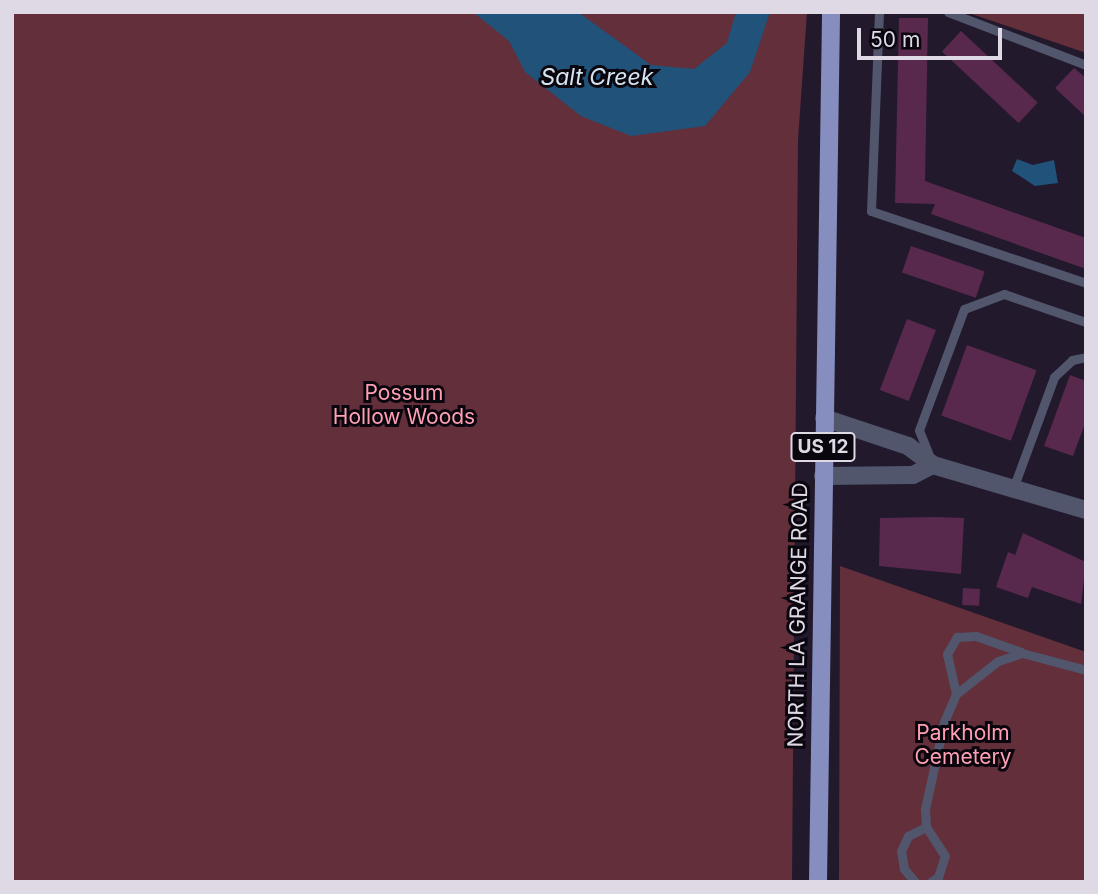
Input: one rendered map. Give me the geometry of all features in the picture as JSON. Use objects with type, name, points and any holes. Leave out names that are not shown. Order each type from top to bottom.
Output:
[{"type":"main road","name":"NORTH LA GRANGE ROAD","points":[[818,882],[831,12]]},
{"type":"street","points":[[824,418],[908,446],[933,465],[1014,486],[1086,510]]},
{"type":"street","points":[[823,476],[913,475],[933,465]]},
{"type":"lane","points":[[879,12],[871,211],[1086,283]]},
{"type":"lane","points":[[948,12],[1086,65]]},
{"type":"lane","points":[[933,465],[919,430],[964,309],[1011,294],[1086,322]]},
{"type":"lane","points":[[1014,486],[1054,377],[1072,360],[1086,358]]},
{"type":"lane","points":[[931,882],[938,877],[945,856],[926,827],[936,754],[956,694],[947,654],[957,637],[976,636],[1023,653],[1086,670]]},
{"type":"lane","points":[[956,694],[998,662],[1023,653]]},
{"type":"lane","points":[[915,882],[904,869],[901,851],[908,836],[926,827]]},
{"type":"green space","name":"Possum Hollow Woods","points":[[12,12],[807,12],[798,140],[792,882],[12,882]]},
{"type":"green space","points":[[966,12],[1086,12],[1086,53]]},
{"type":"green space","name":"Parkholm Cemetery","points":[[840,566],[1086,652],[1086,882],[839,882]]},
{"type":"water","name":"Salt Creek","points":[[473,12],[578,12],[651,65],[694,69],[727,43],[736,12],[770,12],[750,72],[705,126],[631,136],[581,116],[525,72],[509,41]]},
{"type":"water","points":[[1017,159],[1033,165],[1054,160],[1058,183],[1035,186],[1012,171]]},
{"type":"building","points":[[899,18],[928,18],[925,181],[1086,238],[1086,269],[931,214],[935,204],[895,203]]},
{"type":"building","points":[[961,31],[1038,103],[1019,123],[942,51]]},
{"type":"building","points":[[1074,68],[1086,78],[1086,117],[1055,88]]},
{"type":"building","points":[[911,246],[985,271],[976,298],[902,272]]},
{"type":"building","points":[[907,319],[936,330],[909,401],[880,390]]},
{"type":"building","points":[[967,345],[1037,370],[1011,441],[941,415]]},
{"type":"building","points":[[1070,375],[1086,381],[1086,421],[1073,456],[1044,446]]},
{"type":"building","points":[[880,518],[964,518],[961,574],[879,566]]},
{"type":"building","points":[[1023,533],[1086,562],[1081,604],[1032,587],[1028,598],[996,587],[1008,552],[1015,555]]},
{"type":"building","points":[[963,588],[980,589],[979,606],[962,605]]}]
